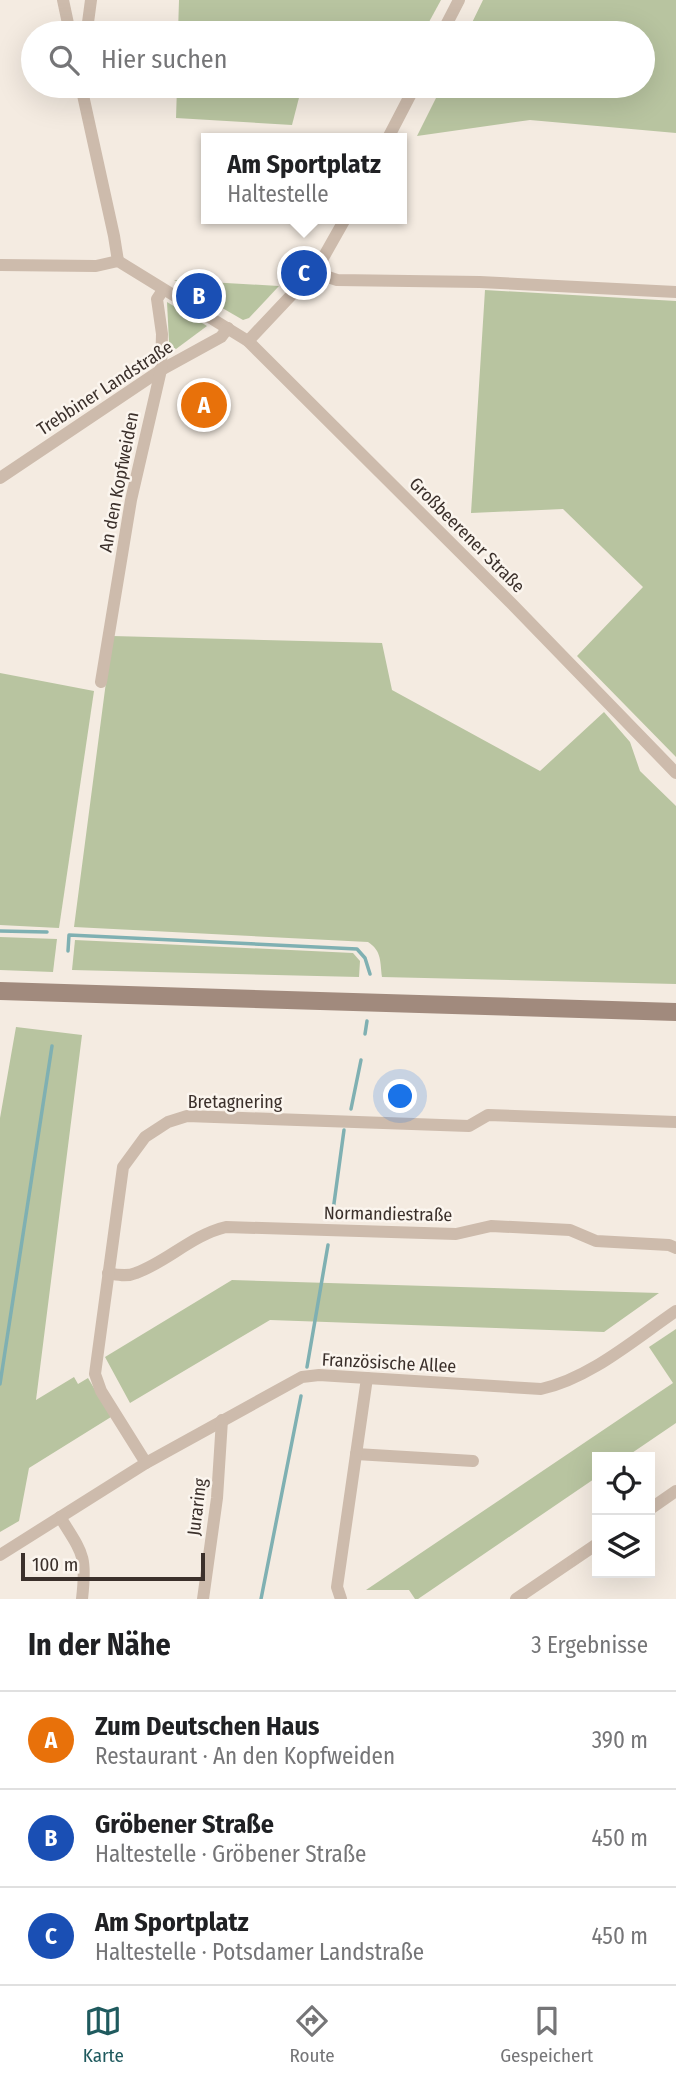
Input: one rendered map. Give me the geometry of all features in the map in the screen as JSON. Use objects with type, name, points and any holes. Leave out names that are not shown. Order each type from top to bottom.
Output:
[{"type":"main road","points":[[0,991],[676,1012]]},
{"type":"street","points":[[63,0],[67,21]]},
{"type":"street","points":[[88,21],[91,0]]},
{"type":"street","points":[[448,21],[459,0]]},
{"type":"street","points":[[0,265],[96,265],[118,261],[84,98]]},
{"type":"street","points":[[391,133],[409,98]]},
{"type":"street","points":[[248,341],[315,270],[342,224]]},
{"type":"street","name":"Großbeerener Straße","points":[[118,261],[248,341],[513,604],[676,773]]},
{"type":"street","points":[[315,270],[337,280],[480,282],[676,292]]},
{"type":"street","name":"An den Kopfweiden","points":[[102,682],[131,500],[160,370],[162,334],[157,299],[163,290]]},
{"type":"street","name":"Trebbiner Landstraße","points":[[0,478],[160,370],[221,338],[228,328]]},
{"type":"street","name":"Bretagnering","points":[[146,1464],[101,1391],[94,1374],[123,1167],[145,1137],[168,1122],[187,1116],[469,1126],[488,1115],[676,1122]]},
{"type":"street","name":"Normandiestraße","points":[[108,1273],[135,1274],[201,1236],[226,1227],[456,1234],[491,1226],[570,1230],[597,1241],[669,1245],[676,1248]]},
{"type":"street","name":"Französische Allee","points":[[0,1555],[146,1464],[302,1377],[319,1375],[541,1389],[579,1377],[676,1311]]},
{"type":"street","points":[[341,1599],[337,1587],[367,1378]]},
{"type":"street","name":"Juraring","points":[[203,1599],[217,1498],[222,1420]]},
{"type":"street","points":[[356,1454],[473,1461]]},
{"type":"street","points":[[655,1506],[676,1491]]},
{"type":"street","points":[[60,1517],[81,1551],[86,1567],[82,1599]]},
{"type":"street","points":[[516,1599],[592,1547]]},
{"type":"green space","points":[[179,0],[441,0],[430,21],[178,21]]},
{"type":"green space","points":[[483,0],[676,0],[676,133],[530,120],[417,136],[436,98],[655,98],[655,21],[473,21]]},
{"type":"green space","points":[[177,98],[299,98],[292,125],[176,118]]},
{"type":"green space","points":[[174,280],[279,286],[249,318],[243,320]]},
{"type":"green space","points":[[485,290],[676,301],[676,757],[577,656],[643,587],[563,509],[471,513]]},
{"type":"green space","points":[[167,302],[207,326],[176,349],[170,346],[169,342]]},
{"type":"green space","points":[[112,636],[382,643],[392,690],[540,771],[604,712],[630,742],[640,771],[676,806],[676,984],[382,977],[378,953],[368,942],[74,927]]},
{"type":"green space","points":[[0,673],[94,691],[59,928],[0,925]]},
{"type":"green space","points":[[0,937],[57,939],[53,972],[0,970]]},
{"type":"green space","points":[[75,940],[353,953],[360,961],[359,977],[72,970]]},
{"type":"green space","points":[[16,1027],[82,1035],[36,1400],[74,1377],[78,1384],[88,1378],[111,1417],[29,1468],[19,1521],[0,1532],[0,1118]]},
{"type":"green space","points":[[232,1280],[659,1293],[604,1332],[270,1320],[130,1403],[105,1357]]},
{"type":"green space","points":[[676,1329],[676,1423],[633,1452],[592,1452],[592,1480],[418,1599],[415,1599],[409,1590],[366,1590],[673,1383],[649,1347]]},
{"type":"waterway","points":[[0,931],[47,932]]},
{"type":"waterway","points":[[68,951],[69,935],[357,949],[365,958],[370,974]]},
{"type":"waterway","points":[[365,1034],[367,1021]]},
{"type":"waterway","points":[[0,1384],[52,1046]]},
{"type":"waterway","points":[[351,1109],[361,1060]]},
{"type":"waterway","points":[[332,1218],[344,1130]]},
{"type":"waterway","points":[[307,1367],[328,1245]]},
{"type":"waterway","points":[[261,1599],[301,1396]]},
{"type":"place","name":"Am Sportplatz","points":[[304,273]]},
{"type":"place","name":"Gröbener Straße","points":[[199,296]]},
{"type":"place","name":"Zum Deutschen Haus","points":[[204,405]]}]
